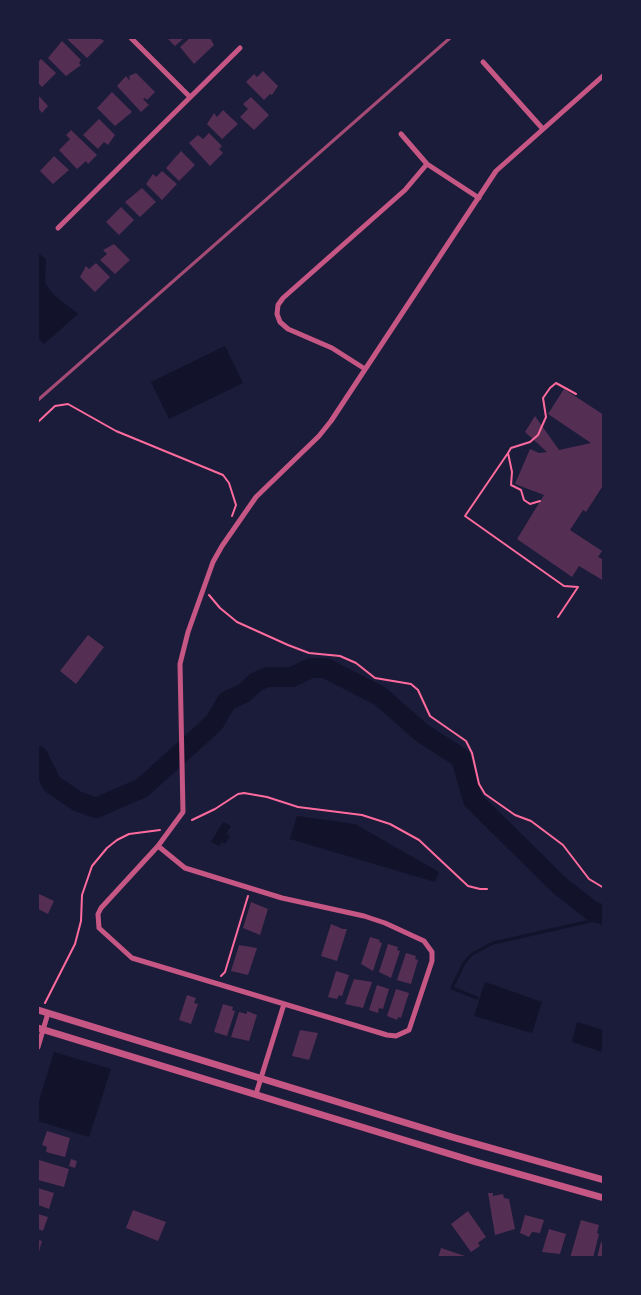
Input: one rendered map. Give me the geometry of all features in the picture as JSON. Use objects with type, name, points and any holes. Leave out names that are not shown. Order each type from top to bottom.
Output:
[{"type":"street","points":[[130,38],[190,97]]},
{"type":"street","points":[[58,228],[240,48]]},
{"type":"street","points":[[483,62],[542,128]]},
{"type":"street","points":[[158,846],[185,868],[282,898],[340,909],[371,918],[424,941],[430,946],[432,961],[412,1024],[404,1034],[396,1036],[132,958],[98,928],[97,922],[101,908],[158,846],[183,812],[180,664],[213,562],[236,523],[274,477],[319,436],[507,159],[604,75]]},
{"type":"street","points":[[401,134],[427,164],[479,198]]},
{"type":"street","points":[[365,369],[332,348],[288,329],[280,322],[277,314],[278,305],[283,298],[406,190],[427,164]]},
{"type":"street","points":[[256,1094],[284,1004]]},
{"type":"street","points":[[38,1010],[604,1180]]},
{"type":"street","points":[[38,1047],[40,1028],[48,1013]]},
{"type":"street","points":[[40,1028],[484,1165],[604,1198]]},
{"type":"path","points":[[558,617],[578,588],[564,586],[465,516],[511,448],[530,442],[538,435],[546,417],[543,398],[550,388],[556,383],[576,394]]},
{"type":"path","points":[[38,422],[55,406],[68,404],[116,431],[224,474],[236,505],[231,518]]},
{"type":"path","points":[[508,453],[512,472],[511,485],[521,490],[524,500],[530,504],[540,501]]},
{"type":"path","points":[[205,585],[210,597],[237,622],[308,653],[340,656],[356,662],[375,678],[411,684],[418,690],[430,716],[466,741],[472,753],[479,784],[485,794],[515,815],[531,821],[563,845],[589,879],[604,888]]},
{"type":"path","points":[[192,820],[238,794],[244,793],[262,795],[298,806],[362,815],[390,824],[419,840],[468,886],[480,889],[488,888]]},
{"type":"path","points":[[45,1003],[75,944],[81,921],[82,895],[92,866],[107,848],[117,840],[129,834],[161,830]]},
{"type":"path","points":[[221,976],[225,972],[248,895]]},
{"type":"shaded area","points":[[38,253],[46,259],[45,283],[54,295],[78,314],[44,344],[38,338]]},
{"type":"shaded area","points":[[225,346],[243,383],[169,419],[151,382]]},
{"type":"shaded area","points":[[297,816],[355,824],[439,872],[435,882],[290,839]]},
{"type":"shaded area","points":[[223,822],[231,826],[226,834],[230,836],[225,844],[222,842],[219,846],[211,842]]},
{"type":"shaded area","points":[[485,982],[542,1002],[532,1033],[474,1016]]},
{"type":"shaded area","points":[[577,1022],[603,1030],[603,1052],[572,1042]]},
{"type":"shaded area","points":[[54,1052],[111,1069],[89,1137],[38,1121],[38,1104]]},
{"type":"building","points":[[66,38],[100,38],[104,41],[87,58]]},
{"type":"building","points":[[167,38],[184,38],[175,46]]},
{"type":"building","points":[[190,38],[210,38],[214,45],[194,64],[180,47]]},
{"type":"building","points":[[62,41],[81,60],[79,63],[81,65],[66,76],[48,58]]},
{"type":"building","points":[[41,59],[56,73],[42,87],[38,83],[38,62]]},
{"type":"building","points":[[263,71],[278,86],[272,95],[270,94],[264,100],[246,82],[254,74],[257,77]]},
{"type":"building","points":[[136,73],[155,92],[147,100],[143,99],[149,105],[141,112],[117,86],[126,76],[130,81],[129,76]]},
{"type":"building","points":[[112,92],[132,112],[115,126],[97,108]]},
{"type":"building","points":[[38,95],[48,106],[42,113],[38,108]]},
{"type":"building","points":[[251,97],[269,115],[254,130],[240,117],[248,109],[243,104]]},
{"type":"building","points":[[223,110],[238,124],[222,139],[207,124],[214,113],[217,117]]},
{"type":"building","points":[[99,119],[115,135],[108,145],[104,142],[98,149],[83,135]]},
{"type":"building","points":[[71,130],[97,155],[88,164],[86,161],[77,169],[59,150],[70,139],[66,135]]},
{"type":"building","points":[[209,133],[222,146],[219,149],[223,153],[210,166],[189,143],[198,135],[203,139]]},
{"type":"building","points":[[181,151],[195,165],[179,181],[166,168]]},
{"type":"building","points":[[54,156],[69,170],[53,184],[40,171]]},
{"type":"building","points":[[162,171],[177,184],[162,200],[146,184],[153,174],[156,177]]},
{"type":"building","points":[[142,188],[156,202],[140,217],[125,202]]},
{"type":"building","points":[[121,207],[134,220],[119,235],[106,222]]},
{"type":"building","points":[[114,244],[130,260],[115,274],[100,260],[107,254],[103,250]]},
{"type":"building","points":[[96,263],[110,277],[95,292],[80,277],[86,266],[89,269]]},
{"type":"building","points":[[564,389],[604,415],[604,484],[586,512],[583,510],[570,530],[602,551],[598,557],[604,560],[604,581],[579,566],[572,577],[517,539],[544,495],[515,484],[530,449],[539,453],[547,452],[525,432],[535,416],[559,450],[591,443],[548,414]]},
{"type":"building","points":[[88,635],[104,647],[76,684],[60,671]]},
{"type":"building","points":[[39,894],[54,901],[48,914],[38,909]]},
{"type":"building","points":[[251,902],[268,909],[260,935],[243,928]]},
{"type":"building","points":[[331,924],[347,929],[337,961],[321,956]]},
{"type":"building","points":[[370,937],[380,940],[379,942],[382,943],[373,971],[361,964]]},
{"type":"building","points":[[388,944],[398,947],[397,950],[400,951],[391,978],[379,972]]},
{"type":"building","points":[[239,945],[257,948],[248,975],[231,971]]},
{"type":"building","points":[[406,953],[416,956],[415,959],[418,960],[411,984],[397,980]]},
{"type":"building","points":[[336,971],[349,975],[342,996],[339,995],[337,999],[328,997]]},
{"type":"building","points":[[354,979],[372,982],[363,1008],[345,1004]]},
{"type":"building","points":[[377,985],[389,989],[383,1009],[379,1008],[378,1013],[369,1010]]},
{"type":"building","points":[[396,989],[409,993],[401,1018],[398,1017],[397,1020],[387,1016]]},
{"type":"building","points":[[187,995],[196,998],[194,1003],[198,1004],[191,1024],[179,1020]]},
{"type":"building","points":[[223,1004],[233,1007],[232,1010],[235,1011],[227,1036],[214,1032]]},
{"type":"building","points":[[247,1011],[257,1015],[249,1041],[231,1037],[239,1012],[247,1014]]},
{"type":"building","points":[[300,1030],[318,1033],[309,1060],[292,1056]]},
{"type":"building","points":[[47,1131],[70,1138],[65,1157],[46,1152],[47,1147],[42,1145]]},
{"type":"building","points":[[71,1159],[77,1161],[75,1168],[69,1166]]},
{"type":"building","points":[[39,1160],[69,1169],[64,1187],[38,1180]]},
{"type":"building","points":[[38,1188],[54,1193],[49,1209],[38,1205]]},
{"type":"building","points":[[488,1193],[493,1193],[493,1196],[503,1194],[504,1198],[509,1199],[515,1229],[495,1235]]},
{"type":"building","points":[[133,1210],[166,1222],[158,1241],[126,1228]]},
{"type":"building","points":[[468,1211],[486,1237],[478,1243],[480,1246],[471,1252],[451,1224]]},
{"type":"building","points":[[38,1214],[48,1217],[43,1231],[38,1229]]},
{"type":"building","points":[[525,1215],[544,1220],[540,1233],[532,1232],[529,1237],[520,1233]]},
{"type":"building","points":[[581,1220],[599,1225],[597,1233],[599,1234],[593,1258],[570,1258]]},
{"type":"building","points":[[549,1229],[566,1234],[560,1254],[542,1252]]},
{"type":"building","points":[[38,1240],[42,1241],[38,1255]]},
{"type":"building","points":[[601,1242],[604,1243],[604,1258],[597,1258]]},
{"type":"building","points":[[441,1248],[468,1257],[468,1258],[438,1258]]},
{"type":"waterway","points":[[38,756],[52,784],[77,801],[96,808],[142,788],[214,723],[227,701],[244,693],[256,682],[267,677],[292,677],[311,668],[325,668],[380,696],[422,733],[461,758],[473,800],[559,885],[592,911],[604,915]]},
{"type":"waterway","points":[[477,998],[452,988],[464,963],[472,954],[493,943],[604,918]]},
{"type":"railway","points":[[38,400],[450,38]]}]
